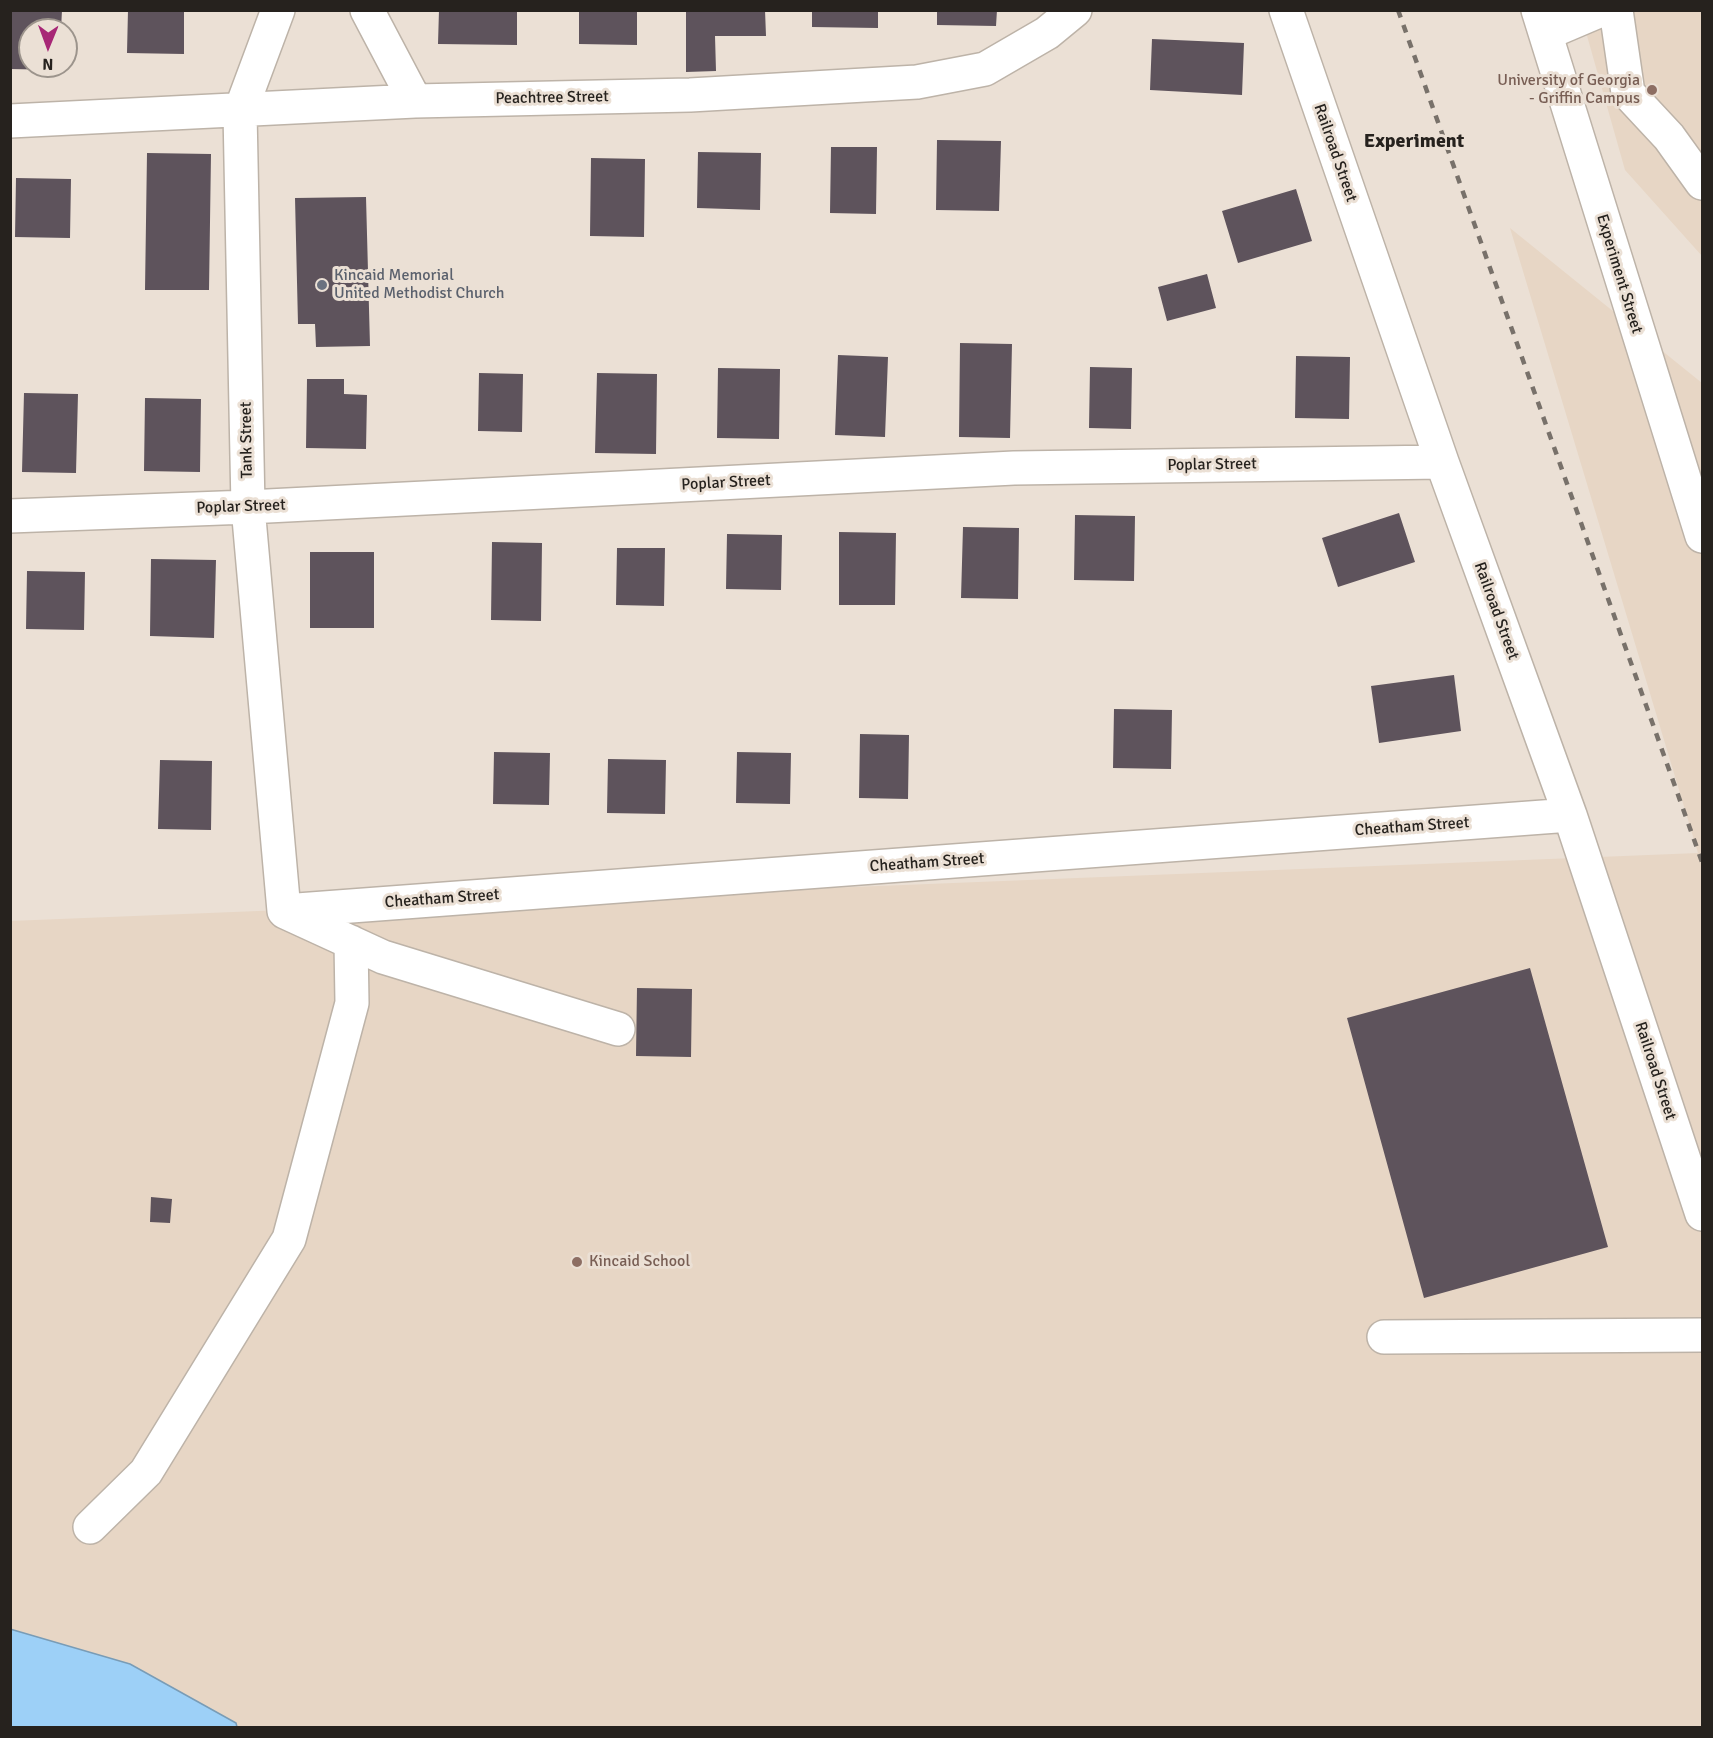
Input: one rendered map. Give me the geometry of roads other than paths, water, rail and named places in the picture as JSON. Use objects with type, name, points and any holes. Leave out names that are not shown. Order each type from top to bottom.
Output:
[{"type":"street","name":"Tank Street","points":[[278,10],[240,112],[248,507],[284,911]]},
{"type":"street","points":[[367,10],[414,101]]},
{"type":"street","name":"Peachtree Street","points":[[10,121],[240,112],[414,101],[690,95],[917,82],[985,69],[1047,33],[1075,10]]},
{"type":"street","name":"Railroad Street","points":[[1286,10],[1442,462],[1570,815],[1702,1214]]},
{"type":"street","points":[[1543,22],[1601,10]]},
{"type":"street","points":[[1616,10],[1628,93],[1669,137],[1702,183]]},
{"type":"street","name":"Experiment Street","points":[[1543,22],[1700,527]]},
{"type":"street","name":"Poplar Street","points":[[10,516],[248,507],[1014,468],[1442,462]]},
{"type":"street","name":"Cheatham Street","points":[[284,911],[1570,815]]},
{"type":"street","points":[[284,911],[383,957],[618,1029]]},
{"type":"street","points":[[90,1527],[146,1472],[289,1239],[352,1003],[351,942]]},
{"type":"street","points":[[1384,1337],[1702,1335]]},
{"type":"water","points":[[10,1629],[130,1664],[236,1723],[237,1727],[11,1727]]},
{"type":"railway","points":[[1398,10],[1702,862]]},
{"type":"place","name":"University of Georgia - Griffin Campus","points":[[1652,90]]},
{"type":"place","name":"Kincaid Memorial United Methodist Church","points":[[322,285]]},
{"type":"place","name":"Kincaid School","points":[[577,1262]]},
{"type":"district","name":"Experiment","points":[[1414,142]]}]
